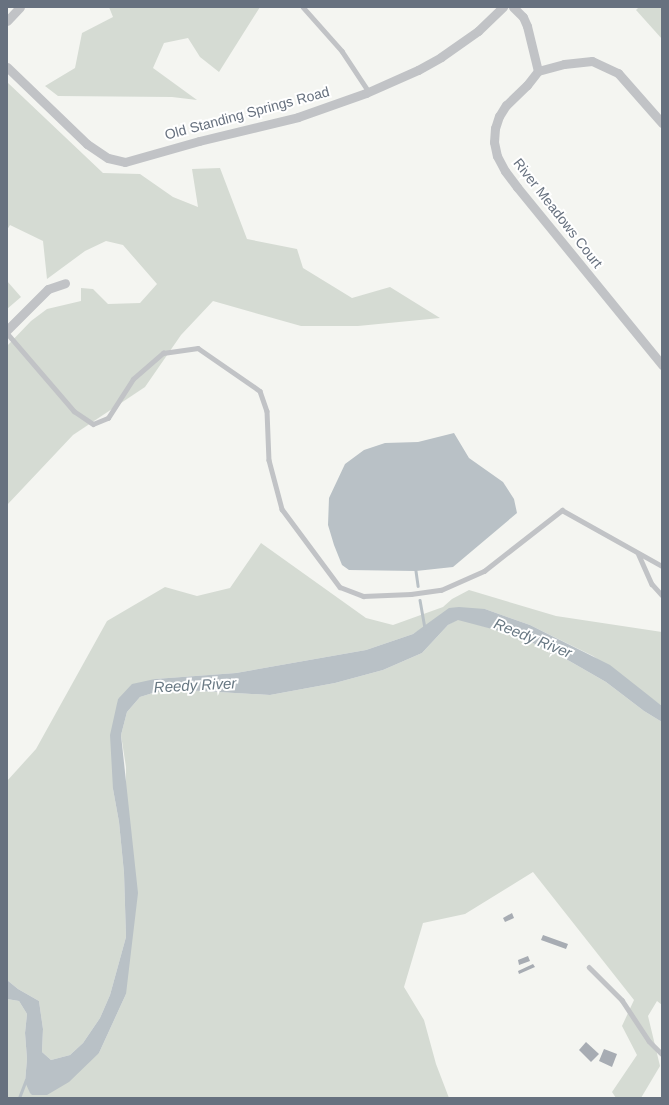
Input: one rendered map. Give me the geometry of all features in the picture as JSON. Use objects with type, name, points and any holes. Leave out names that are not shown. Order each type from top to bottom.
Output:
[{"type":"street","points":[[7,21],[20,7]]},
{"type":"street","name":"Old Standing Springs Road","points":[[7,67],[87,144],[108,158],[125,162],[198,140],[298,117],[369,92],[418,70],[441,57],[478,31],[503,7]]},
{"type":"street","points":[[513,7],[523,18],[527,26],[538,71],[564,64],[592,61],[618,73],[662,123]]},
{"type":"street","name":"River Meadows Court","points":[[538,71],[527,85],[506,105],[499,116],[495,128],[494,142],[497,156],[505,171],[517,187],[662,365]]},
{"type":"street","points":[[7,331],[48,289],[65,283]]},
{"type":"lane","points":[[302,7],[342,51],[369,92]]},
{"type":"lane","points":[[7,331],[74,411],[93,424],[108,418],[133,379],[163,353],[198,348],[260,391],[267,411],[269,460],[282,509],[340,587],[362,596],[411,594],[441,590],[484,571],[562,510],[662,566]]},
{"type":"lane","points":[[638,553],[652,584],[662,595]]},
{"type":"lane","points":[[589,967],[622,1000],[649,1041],[662,1054]]},
{"type":"shaded area","points":[[109,7],[260,7],[219,72],[200,57],[188,38],[164,43],[153,68],[197,100],[172,97],[58,96],[45,86],[75,68],[82,33],[113,17]]},
{"type":"shaded area","points":[[639,7],[662,7],[662,39],[636,10]]},
{"type":"shaded area","points":[[7,82],[103,173],[140,174],[173,197],[198,207],[192,169],[220,168],[247,239],[297,249],[303,268],[352,298],[390,287],[440,318],[358,326],[301,326],[213,301],[181,335],[145,387],[73,435],[7,505],[7,346],[31,321],[47,309],[81,301],[81,288],[93,289],[108,304],[140,303],[157,284],[123,245],[106,241],[85,251],[47,279],[43,241],[10,225],[7,230]]},
{"type":"shaded area","points":[[7,281],[21,297],[7,309]]},
{"type":"shaded area","points":[[261,543],[366,618],[393,625],[443,607],[452,599],[469,590],[556,616],[662,632],[662,706],[593,656],[530,625],[485,609],[424,627],[413,634],[366,650],[236,673],[155,679],[118,699],[113,789],[119,822],[124,873],[126,937],[110,995],[100,1018],[83,1043],[70,1055],[51,1060],[42,1052],[43,1029],[39,1001],[18,989],[7,980],[7,781],[36,749],[107,621],[165,587],[197,596],[230,588]]},
{"type":"shaded area","points":[[458,619],[515,635],[559,655],[606,682],[644,711],[662,722],[662,1005],[657,1001],[648,1016],[660,1066],[641,1098],[616,1098],[612,1092],[637,1055],[622,1026],[634,1000],[533,872],[465,914],[423,923],[404,987],[424,1020],[436,1064],[449,1098],[7,1098],[7,999],[19,1001],[27,1014],[25,1033],[27,1059],[25,1082],[99,1053],[126,994],[126,767],[121,735],[127,712],[140,697],[156,692],[184,690],[270,695],[335,683],[383,670],[422,653],[448,625]]},
{"type":"water","points":[[454,433],[469,458],[503,482],[514,499],[517,513],[453,567],[416,571],[349,570],[342,565],[328,525],[329,498],[345,464],[364,450],[385,443],[418,442]]},
{"type":"water","name":"Reedy River","points":[[459,607],[485,609],[530,625],[610,665],[662,706],[662,722],[644,711],[606,682],[559,655],[515,635],[458,620],[448,625],[422,653],[383,670],[335,683],[270,695],[184,690],[156,692],[140,697],[127,712],[121,735],[138,893],[126,994],[99,1053],[69,1082],[47,1095],[32,1095],[25,1082],[27,1059],[25,1033],[27,1014],[19,1001],[7,999],[7,980],[18,989],[39,1001],[43,1029],[42,1052],[51,1060],[70,1055],[83,1043],[100,1018],[110,995],[126,937],[124,873],[119,822],[113,789],[110,735],[118,699],[132,684],[155,679],[236,673],[366,650],[413,634],[449,608]]},
{"type":"building","points":[[512,913],[514,918],[505,922],[503,918]]},
{"type":"building","points":[[543,935],[568,944],[566,949],[541,940]]},
{"type":"building","points":[[528,956],[530,961],[519,965],[518,960]]},
{"type":"building","points":[[533,964],[535,967],[519,974],[518,971]]},
{"type":"building","points":[[586,1042],[599,1054],[591,1062],[579,1050]]},
{"type":"building","points":[[604,1049],[617,1054],[612,1067],[599,1061]]},
{"type":"waterway","points":[[416,571],[418,586]]},
{"type":"waterway","points":[[420,600],[425,629]]},
{"type":"waterway","points":[[19,1098],[26,1080]]}]
